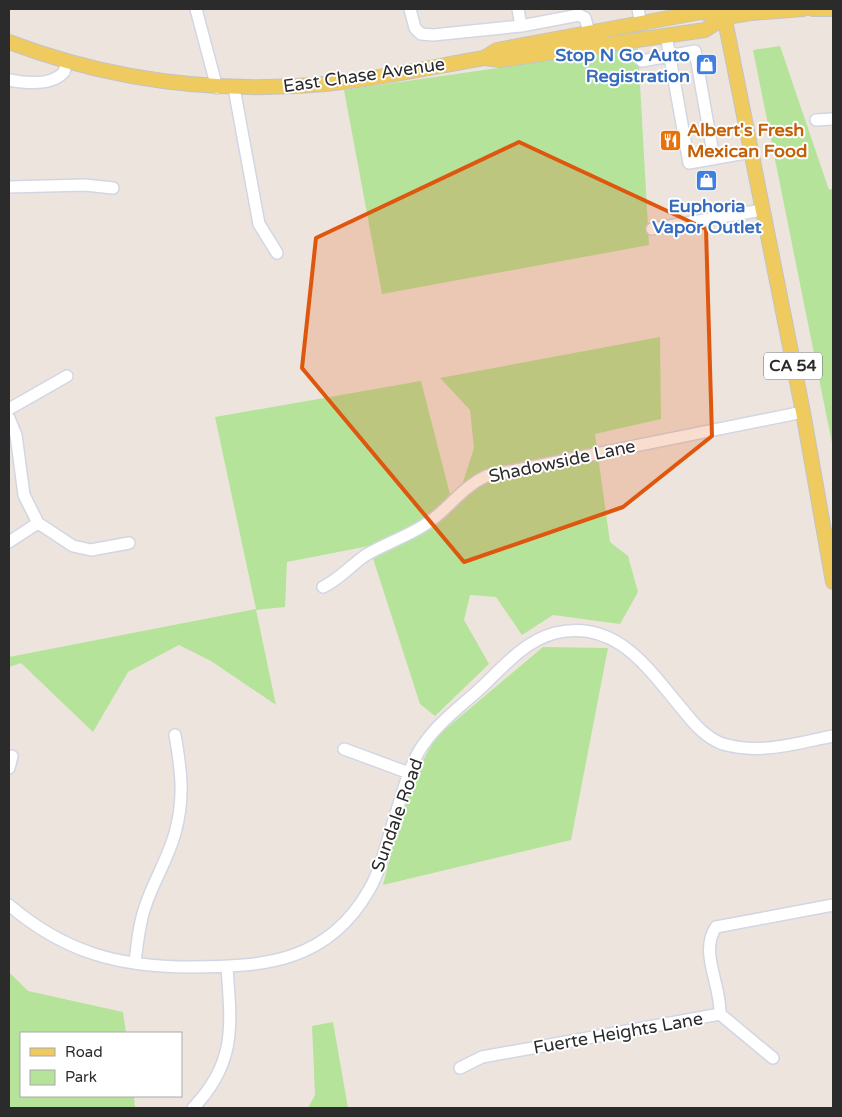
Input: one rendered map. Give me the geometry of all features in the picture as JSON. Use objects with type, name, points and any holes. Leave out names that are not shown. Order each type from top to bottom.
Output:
[{"type":"main road","name":"East Chase Avenue","points":[[484,58],[498,50],[701,12],[752,13],[803,9]]},
{"type":"main road","points":[[813,9],[833,9]]},
{"type":"main road","name":"East Chase Avenue","points":[[9,42],[67,61],[172,84],[234,88],[334,83],[484,58],[500,60],[704,30],[724,13]]},
{"type":"main road","name":"CA 54","points":[[724,13],[802,412],[833,582]]},
{"type":"street","points":[[196,9],[217,88]]},
{"type":"street","points":[[410,9],[415,28],[421,34],[433,35],[521,26],[579,15],[584,18],[589,32]]},
{"type":"street","points":[[518,9],[521,26]]},
{"type":"street","points":[[638,9],[640,23]]},
{"type":"street","points":[[666,35],[689,163],[751,152]]},
{"type":"street","points":[[642,61],[695,51],[714,159]]},
{"type":"street","points":[[9,80],[22,82],[52,80],[64,72],[67,61]]},
{"type":"street","points":[[234,88],[259,224],[276,253]]},
{"type":"street","points":[[816,120],[833,119]]},
{"type":"street","points":[[9,187],[85,186],[113,188]]},
{"type":"street","points":[[652,229],[762,210]]},
{"type":"street","points":[[9,409],[67,376]]},
{"type":"street","name":"Shadowside Lane","points":[[323,587],[334,582],[368,554],[420,527],[439,514],[466,487],[486,476],[802,412]]},
{"type":"street","points":[[9,418],[16,435],[24,495],[38,522],[68,543],[91,550],[129,543]]},
{"type":"street","points":[[9,542],[38,522]]},
{"type":"street","name":"Sundale Road","points":[[9,905],[26,919],[59,940],[110,959],[135,963],[182,967],[227,967],[280,961],[308,950],[348,922],[371,887],[410,773],[425,741],[520,652],[542,637],[574,631],[596,633],[624,646],[637,655],[709,738],[722,743],[756,750],[833,736]]},
{"type":"street","points":[[135,963],[139,930],[145,908],[175,832],[181,802],[182,772],[175,735]]},
{"type":"street","points":[[344,749],[410,773]]},
{"type":"street","points":[[9,768],[12,756]]},
{"type":"street","name":"Fuerte Heights Lane","points":[[460,1068],[482,1057],[720,1014],[721,998],[708,943],[716,927],[833,904]]},
{"type":"street","points":[[193,1108],[217,1077],[229,1044],[231,1025],[227,967]]},
{"type":"street","points":[[720,1014],[773,1058]]},
{"type":"highlighted area","points":[[519,142],[706,229],[712,436],[623,507],[464,562],[302,368],[316,238]]},
{"type":"green space","points":[[780,46],[829,190],[833,188],[833,448],[753,50]]},
{"type":"green space","points":[[638,48],[649,245],[382,294],[344,90]]},
{"type":"green space","points":[[660,337],[661,419],[595,434],[610,542],[628,556],[638,592],[620,624],[553,615],[522,635],[496,597],[470,595],[464,620],[489,664],[435,716],[420,704],[369,546],[287,562],[285,607],[256,610],[276,705],[211,661],[179,645],[128,672],[93,732],[21,663],[9,667],[9,657],[256,609],[215,417],[421,381],[454,510],[474,448],[470,410],[440,378]]},
{"type":"green space","points":[[543,647],[608,648],[571,840],[383,885],[407,789],[436,737]]},
{"type":"green space","points":[[9,972],[28,991],[123,1012],[126,1032],[20,1032],[20,1097],[134,1097],[135,1108],[9,1108]]},
{"type":"green space","points":[[333,1022],[348,1108],[308,1108],[315,1095],[312,1026]]},
{"type":"place","name":"Stop N Go Auto Registration","points":[[706,65]]},
{"type":"place","name":"Albert's Fresh Mexican Food","points":[[671,140]]},
{"type":"place","name":"Euphoria Vapor Outlet","points":[[707,181]]}]
